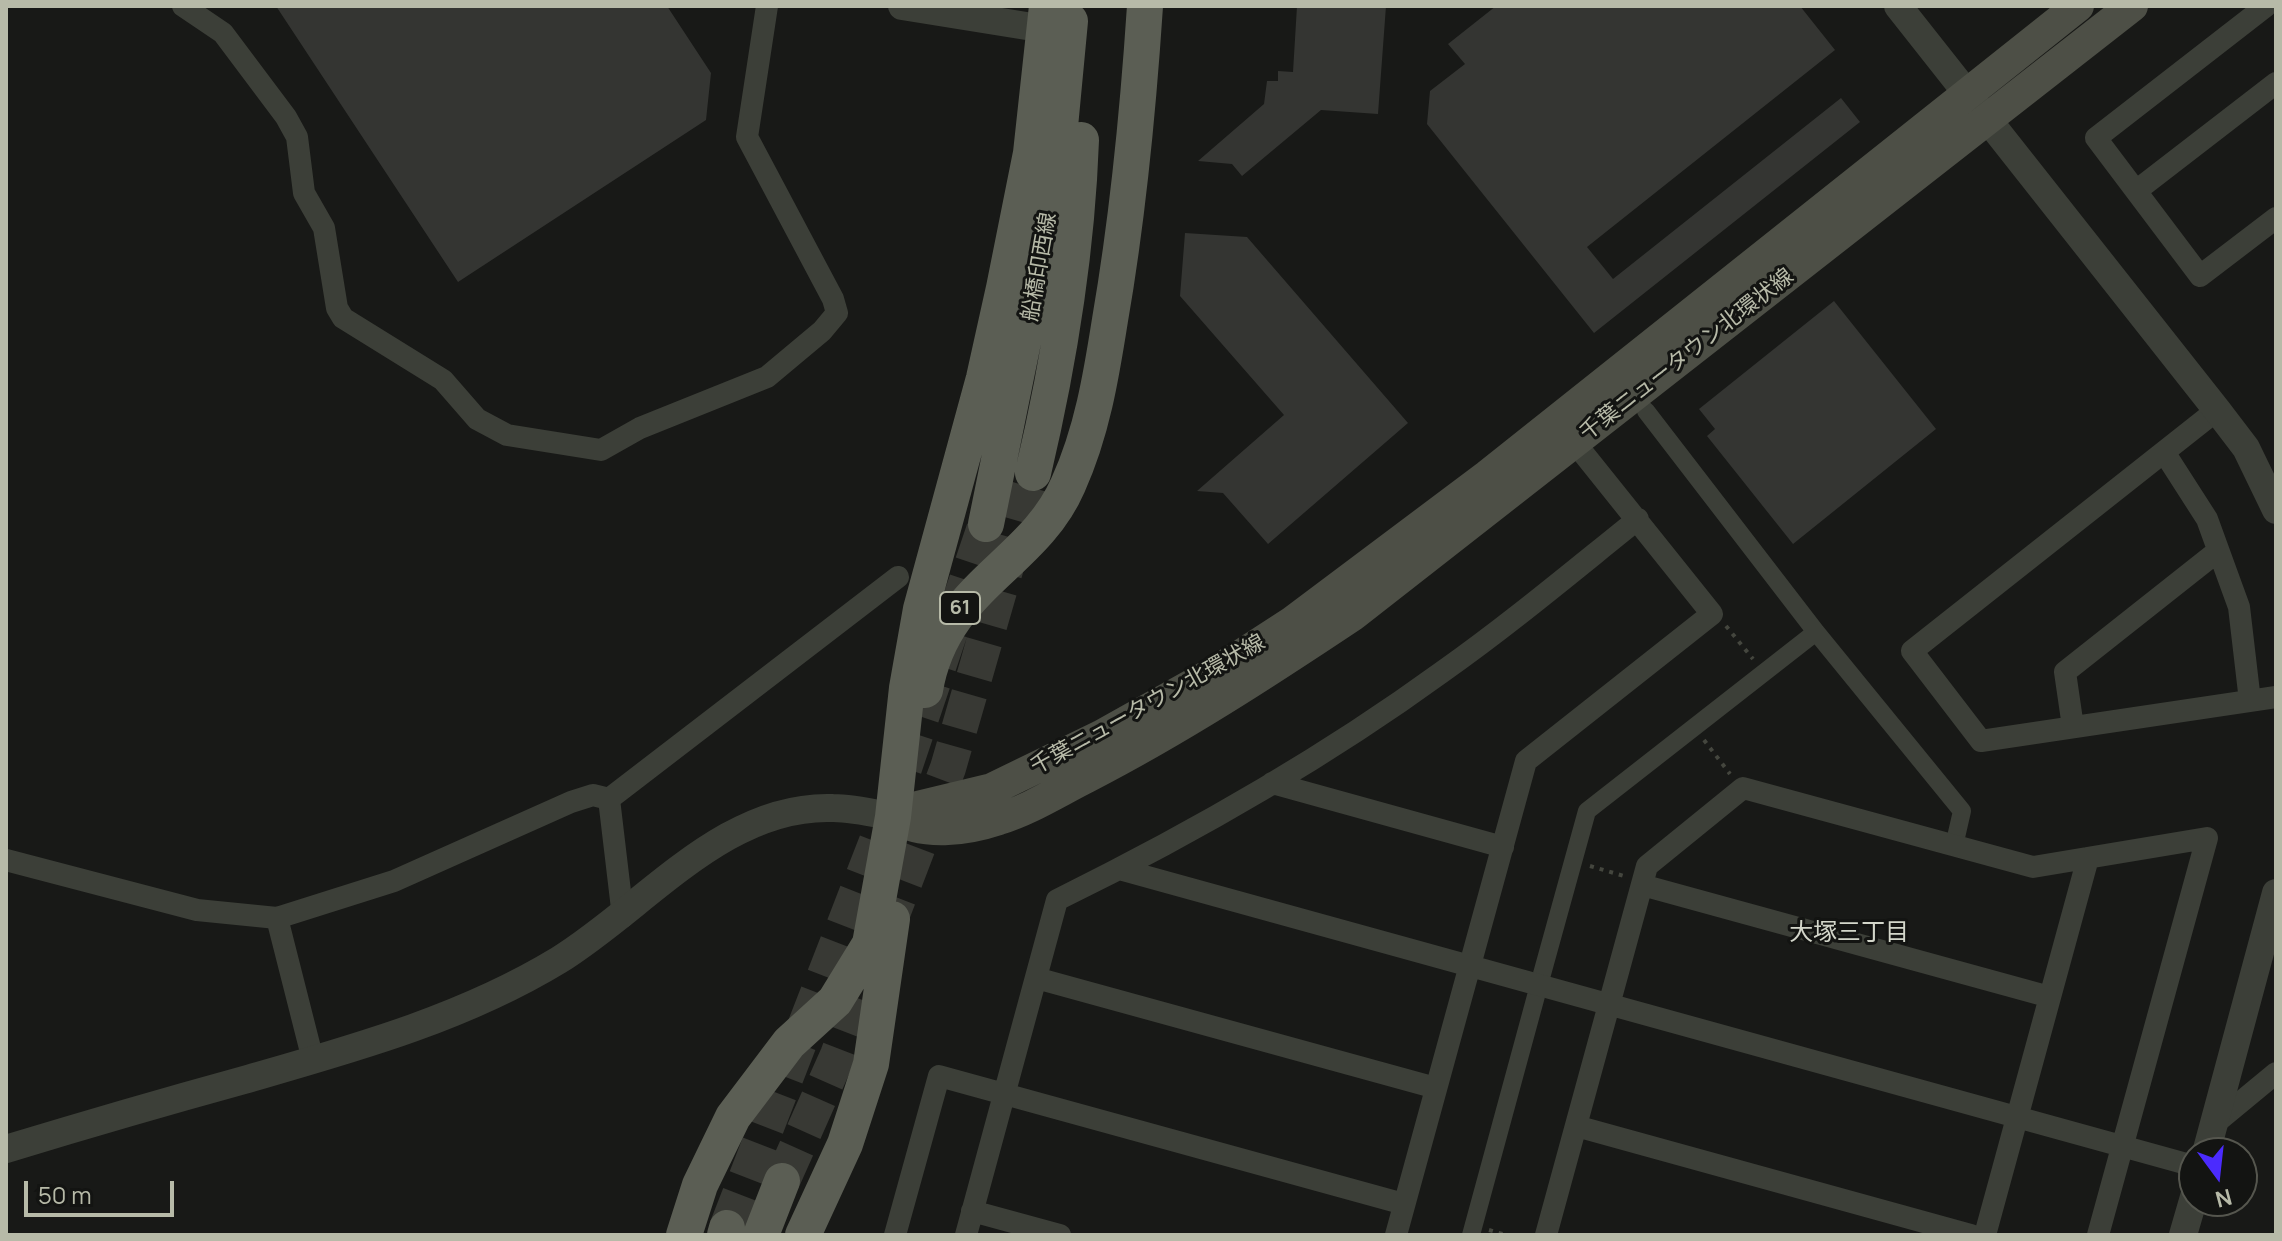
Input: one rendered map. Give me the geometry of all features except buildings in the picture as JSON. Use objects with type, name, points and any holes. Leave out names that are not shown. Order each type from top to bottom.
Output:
[{"type":"main road","name":"船橋印西線","points":[[986,524],[1054,190],[1072,6]]},
{"type":"main road","name":"船橋印西線","points":[[1033,473],[1064,324],[1078,220],[1085,6]]},
{"type":"main road","name":"61","points":[[803,1235],[845,1144],[871,1064],[903,817],[926,685],[939,645],[956,612],[1055,510],[1068,487],[1095,410],[1124,243],[1145,6]]},
{"type":"main road","name":"千葉ニュータウン北環状線","points":[[1575,430],[1967,94],[2078,6]]},
{"type":"main road","name":"千葉ニュータウン北環状線","points":[[903,817],[992,789],[1101,736],[1217,671],[1575,430],[1987,120],[2132,6]]},
{"type":"main road","name":"61","points":[[903,817],[896,771],[921,609],[984,378],[1004,288],[1031,153],[1046,17]]},
{"type":"main road","points":[[684,1235],[700,1185],[733,1117],[789,1043],[835,1001],[870,944],[903,817]]},
{"type":"main road","points":[[738,1233],[782,1181]]},
{"type":"street","points":[[183,6],[223,33],[286,117],[297,137],[304,193],[324,228],[334,271],[337,308],[343,318],[443,380],[477,419],[507,435],[601,450],[640,428],[767,377],[822,331],[837,313],[833,299],[747,137],[767,6]]},
{"type":"street","points":[[902,6],[1046,17]]},
{"type":"street","points":[[1898,6],[2246,448],[2276,510]]},
{"type":"street","points":[[2266,6],[2096,138],[2200,276],[2276,218]]},
{"type":"street","points":[[2136,191],[2276,83]]},
{"type":"street","points":[[2217,410],[1912,651],[1981,741],[2276,697]]},
{"type":"street","points":[[1646,411],[1816,632],[1962,811],[1954,846]]},
{"type":"street","points":[[1396,1235],[1526,761],[1712,614],[1638,519],[1575,430]]},
{"type":"street","points":[[2164,452],[2207,519],[2239,607],[2250,701]]},
{"type":"street","points":[[966,1235],[1057,900],[1119,869],[1272,783],[1443,672],[1638,519]]},
{"type":"street","points":[[2073,727],[2065,672],[2218,551]]},
{"type":"street","points":[[609,799],[898,577]]},
{"type":"street","points":[[1542,974],[1587,811],[1816,632]]},
{"type":"street","points":[[1272,783],[1503,847]]},
{"type":"street","points":[[1546,1235],[1647,866],[1743,788],[2033,867],[2207,838],[2098,1235]]},
{"type":"street","points":[[6,860],[197,910],[277,918],[394,881],[571,802],[593,795],[609,799]]},
{"type":"street","points":[[609,799],[623,917]]},
{"type":"street","points":[[6,1149],[313,1060],[437,1019],[493,995],[558,960],[623,917],[721,839],[746,825],[805,809],[833,808],[903,817]]},
{"type":"street","points":[[1985,1235],[2088,858]]},
{"type":"street","points":[[1119,869],[2178,1162]]},
{"type":"street","points":[[1642,883],[2050,997]]},
{"type":"street","points":[[2210,1137],[2276,893]]},
{"type":"street","points":[[277,918],[313,1060]]},
{"type":"street","points":[[1036,978],[1436,1088]]},
{"type":"street","points":[[1471,1235],[1536,996]]},
{"type":"street","points":[[2213,1125],[2276,1073]]},
{"type":"street","points":[[895,1235],[939,1076],[1404,1204]]},
{"type":"street","points":[[1576,1126],[1971,1235]]},
{"type":"street","points":[[972,1211],[1060,1235]]},
{"type":"path","points":[[1712,614],[1764,673]]},
{"type":"path","points":[[1694,727],[1743,788]]},
{"type":"path","points":[[1573,862],[1642,883]]},
{"type":"tunnel","points":[[782,1181],[838,1055],[948,768],[1033,473]]},
{"type":"tunnel","points":[[904,768],[986,524]]},
{"type":"tunnel","points":[[727,1228],[881,831]]},
{"type":"district","name":"大塚三丁目","points":[[1849,933]]}]
